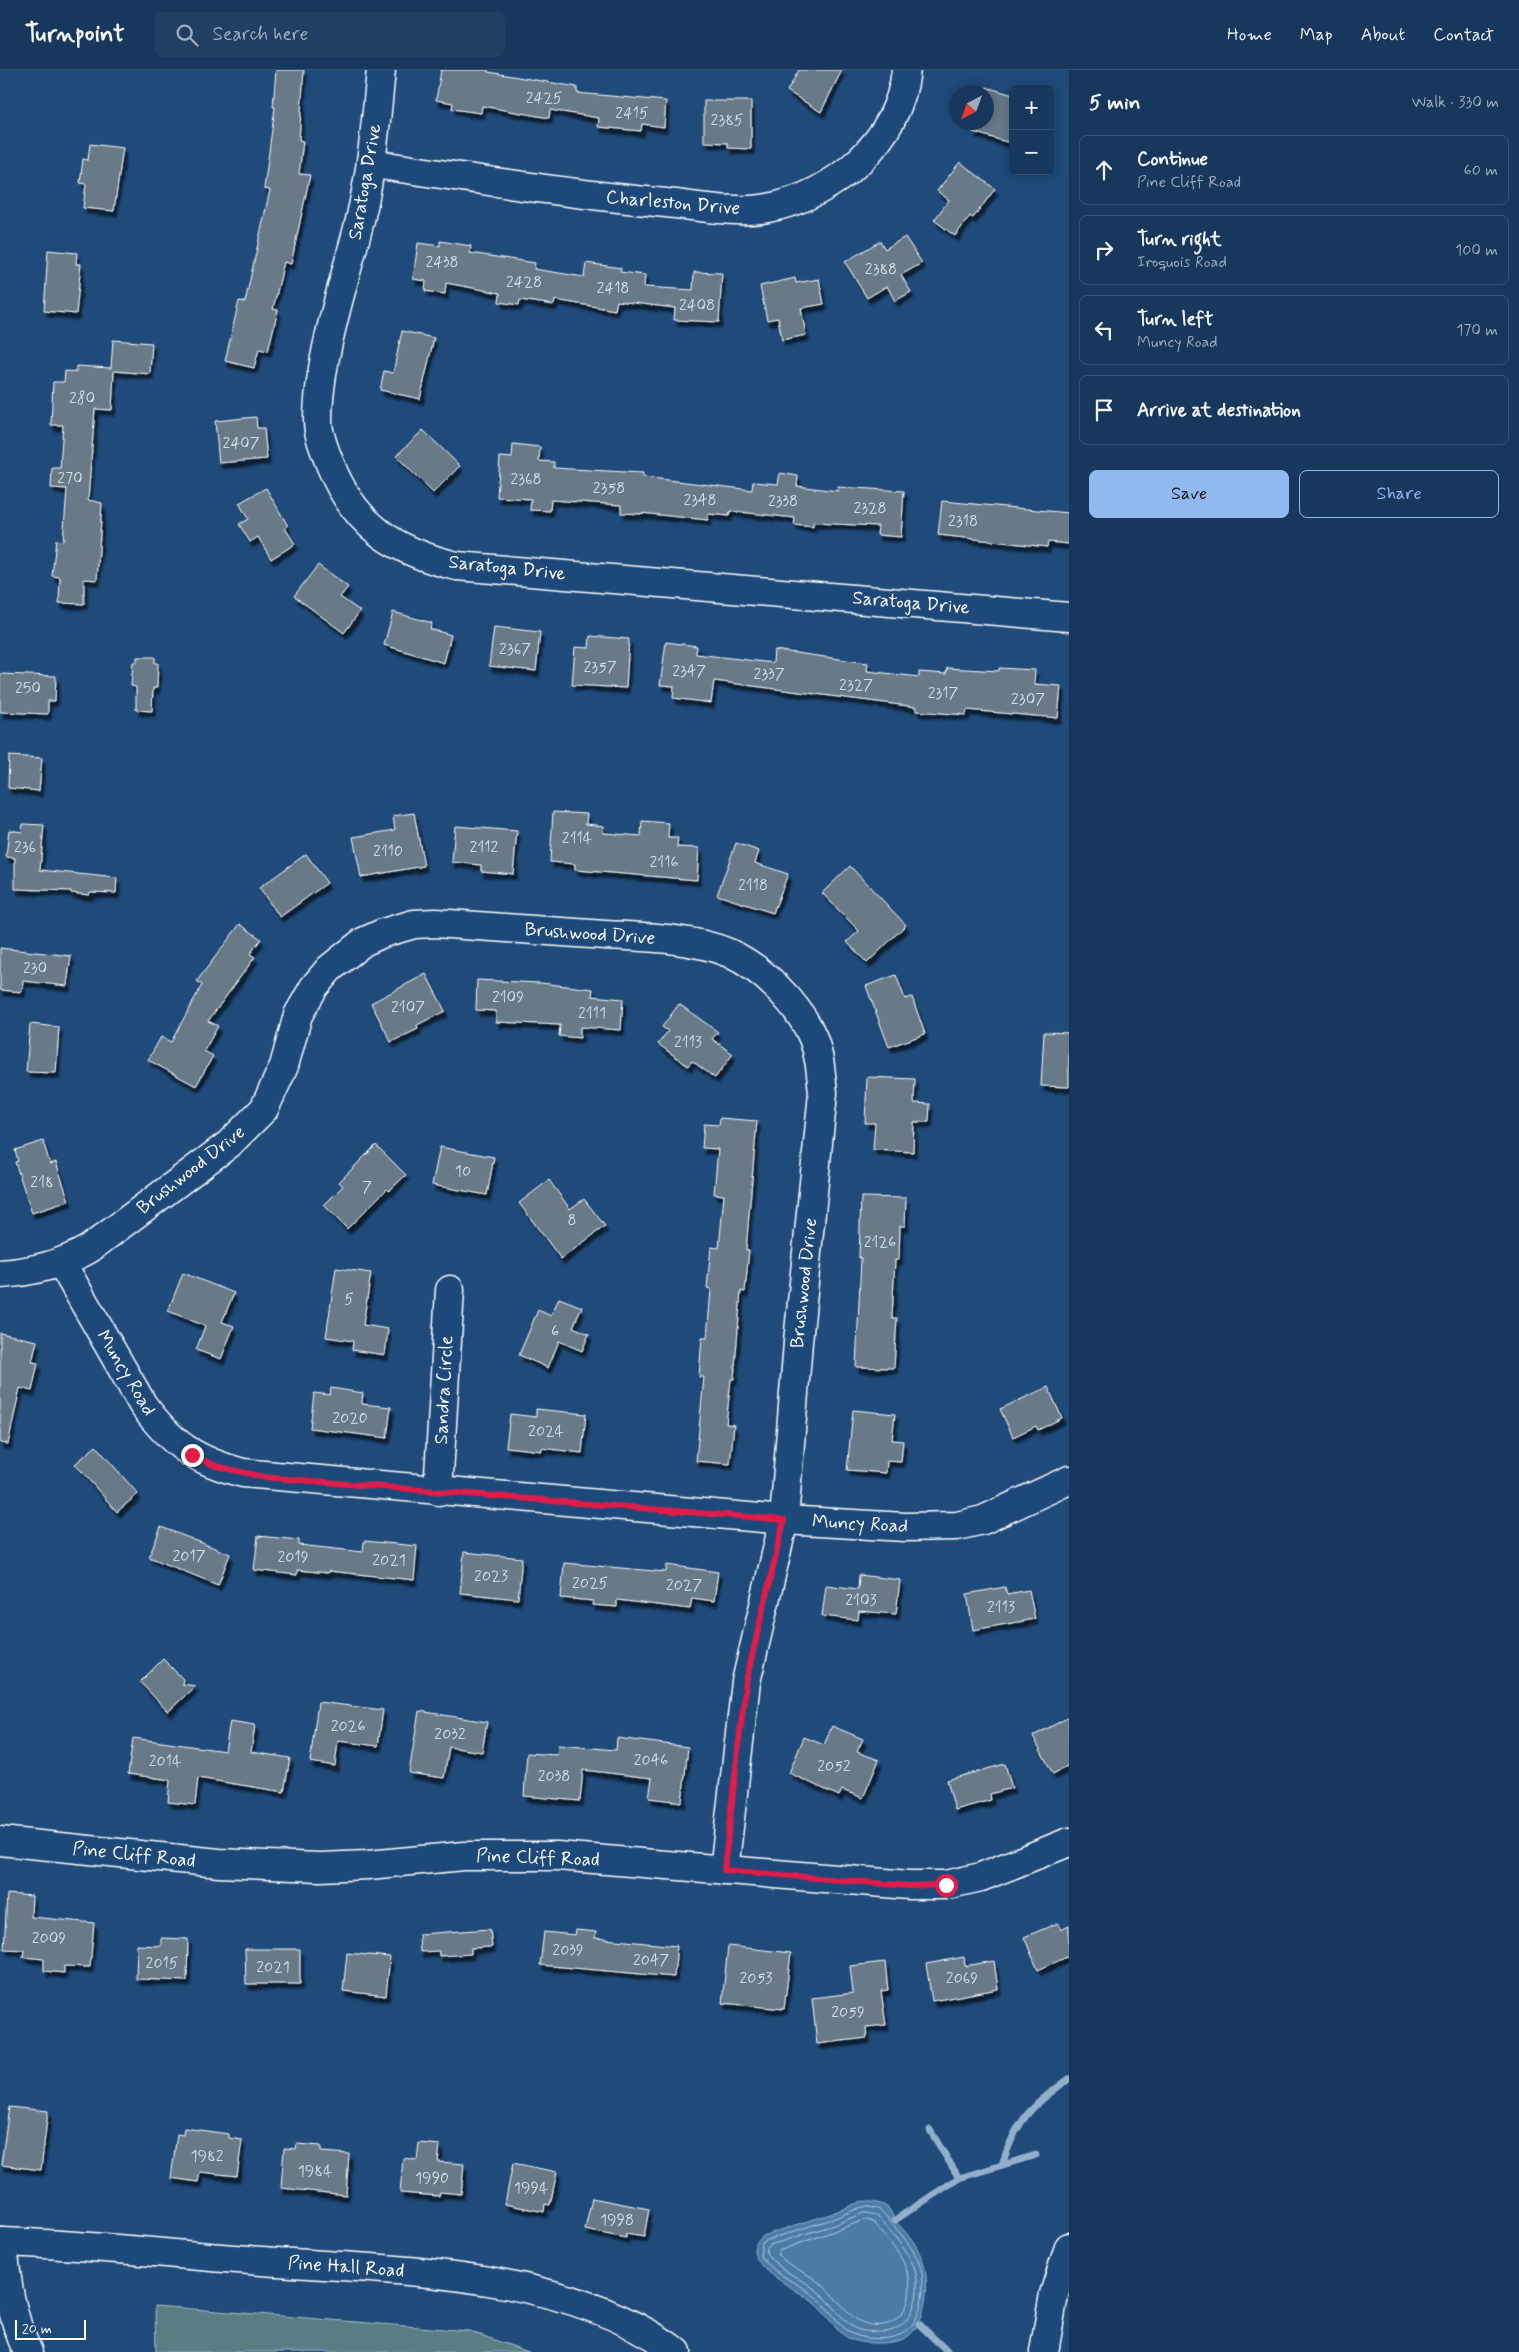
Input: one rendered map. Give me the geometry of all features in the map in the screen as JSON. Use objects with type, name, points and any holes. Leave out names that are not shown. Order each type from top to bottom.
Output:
[{"type":"street","name":"Saratoga Drive","points":[[381,70],[372,164],[328,346],[318,423],[329,461],[346,498],[359,515],[386,537],[418,555],[457,566],[1069,617]]},
{"type":"street","name":"Charleston Drive","points":[[372,164],[581,195],[724,209],[766,208],[808,196],[844,176],[876,143],[891,118],[898,104],[906,70]]},
{"type":"street","name":"Brushwood Drive","points":[[0,1274],[26,1272],[61,1262],[90,1249],[229,1144],[264,1109],[284,1066],[298,1015],[310,994],[329,969],[363,942],[383,933],[414,924],[435,923],[633,936],[695,943],[729,953],[768,978],[798,1011],[812,1036],[821,1064],[823,1093],[784,1520],[746,1682],[724,1870]]},
{"type":"street","name":"Muncy Road","points":[[61,1262],[142,1404],[157,1424],[192,1455],[216,1466],[263,1477],[784,1520],[905,1527],[957,1526],[983,1520],[1069,1480]]},
{"type":"street","name":"Sandra Circle","points":[[438,1491],[450,1290]]},
{"type":"street","name":"Pine Cliff Road","points":[[0,1841],[219,1863],[320,1867],[368,1865],[464,1856],[557,1856],[909,1886],[946,1885],[981,1877],[1069,1842]]},
{"type":"street","points":[[2,2242],[6,2278],[20,2336],[28,2352]]},
{"type":"street","name":"Pine Hall Road","points":[[2,2242],[410,2272],[496,2282],[563,2296],[620,2320],[677,2352]]},
{"type":"street","points":[[1044,2352],[1054,2294],[1069,2247]]},
{"type":"green space","points":[[155,2306],[469,2331],[529,2352],[156,2352]]},
{"type":"water","points":[[862,2201],[878,2203],[888,2208],[910,2237],[923,2262],[927,2289],[923,2312],[916,2328],[907,2337],[895,2342],[869,2343],[848,2338],[814,2303],[782,2282],[760,2264],[755,2254],[756,2244],[765,2235],[830,2214]]},
{"type":"building","points":[[276,70],[304,70],[299,140],[303,141],[299,174],[310,175],[291,264],[284,262],[273,309],[278,310],[268,351],[259,349],[254,368],[225,361],[239,301],[245,302],[270,190],[264,189],[275,107],[273,107]]},
{"type":"building","points":[[441,70],[488,70],[488,72],[577,87],[577,93],[666,101],[664,127],[642,124],[641,131],[598,127],[599,118],[550,110],[549,118],[482,106],[481,113],[452,109],[453,103],[436,100]]},
{"type":"building","points":[[799,70],[842,70],[821,112],[787,91]]},
{"type":"building","points":[[994,89],[1009,94],[1009,143],[973,132],[974,130],[994,130]]},
{"type":"building","points":[[704,101],[751,101],[751,149],[728,148],[728,143],[704,142]]},
{"type":"building","points":[[90,144],[123,148],[114,211],[83,208],[86,184],[80,183],[83,159],[88,160]]},
{"type":"building","points":[[960,162],[995,189],[973,218],[970,216],[955,236],[934,220],[949,200],[937,191]]},
{"type":"building","points":[[905,237],[922,263],[901,275],[911,292],[895,301],[887,286],[867,298],[845,262],[880,241],[885,249]]},
{"type":"building","points":[[440,241],[471,246],[470,253],[535,263],[534,269],[584,277],[586,263],[621,268],[620,272],[645,275],[644,287],[693,290],[694,272],[722,273],[719,322],[674,320],[675,308],[617,301],[615,310],[555,300],[554,305],[520,300],[519,305],[499,302],[500,293],[446,283],[445,294],[425,291],[426,281],[413,279],[418,243],[440,246]]},
{"type":"building","points":[[48,250],[77,253],[76,264],[81,264],[76,314],[44,311]]},
{"type":"building","points":[[795,278],[796,283],[819,279],[824,304],[801,308],[806,335],[782,340],[778,318],[767,320],[760,286]]},
{"type":"building","points":[[402,331],[434,338],[420,399],[380,390],[384,371],[393,373]]},
{"type":"building","points":[[113,340],[152,343],[150,374],[114,371],[112,410],[95,409],[88,500],[102,503],[97,580],[84,579],[84,604],[59,603],[60,577],[52,576],[56,540],[63,541],[67,489],[51,488],[52,468],[60,468],[63,425],[51,425],[53,382],[64,382],[65,371],[76,372],[76,366],[111,368]]},
{"type":"building","points":[[256,417],[257,428],[264,428],[267,459],[219,463],[215,421]]},
{"type":"building","points":[[423,430],[460,466],[433,493],[396,456]]},
{"type":"building","points":[[513,444],[540,447],[539,461],[554,462],[554,468],[643,473],[643,477],[752,490],[753,482],[778,484],[780,473],[798,476],[797,486],[838,491],[838,487],[904,491],[901,537],[877,535],[878,526],[813,523],[813,527],[794,525],[795,518],[730,511],[729,516],[708,514],[708,520],[641,513],[621,513],[621,505],[551,500],[550,511],[530,510],[531,499],[497,497],[500,457],[512,458]]},
{"type":"building","points":[[266,488],[288,526],[285,528],[295,544],[271,559],[258,537],[250,542],[239,524],[248,519],[239,503]]},
{"type":"building","points":[[942,501],[1069,513],[1069,544],[1048,542],[1047,547],[938,535]]},
{"type":"building","points":[[318,565],[348,587],[340,597],[360,611],[344,633],[294,596]]},
{"type":"building","points":[[393,612],[432,623],[430,629],[451,635],[444,663],[384,645]]},
{"type":"building","points":[[494,627],[540,632],[536,671],[489,666]]},
{"type":"building","points":[[590,636],[629,639],[626,688],[572,685],[575,647],[589,648]]},
{"type":"building","points":[[666,642],[697,646],[696,654],[773,663],[774,650],[868,663],[867,671],[919,677],[919,672],[946,674],[947,668],[999,671],[999,668],[1035,670],[1034,684],[1061,686],[1058,718],[967,710],[966,715],[916,711],[916,707],[714,681],[711,703],[673,698],[674,686],[660,685]]},
{"type":"building","points":[[137,657],[155,657],[155,663],[158,663],[157,688],[153,688],[152,711],[136,710],[136,687],[131,686],[133,662],[137,662]]},
{"type":"building","points":[[0,674],[56,676],[55,701],[48,701],[48,714],[0,712]]},
{"type":"building","points":[[9,756],[42,758],[39,791],[8,788]]},
{"type":"building","points":[[553,812],[587,814],[586,824],[604,826],[603,833],[641,836],[642,821],[669,823],[668,838],[678,838],[677,847],[699,848],[697,880],[575,870],[575,864],[550,862]]},
{"type":"building","points":[[414,813],[424,866],[361,877],[353,837],[395,830],[393,816]]},
{"type":"building","points":[[23,824],[44,825],[40,870],[117,878],[116,893],[90,892],[89,895],[71,893],[71,891],[15,889],[15,858],[6,857],[9,830],[22,832]]},
{"type":"building","points":[[455,826],[517,831],[513,874],[481,871],[481,865],[452,862]]},
{"type":"building","points":[[736,843],[759,851],[755,863],[788,874],[773,913],[717,895]]},
{"type":"building","points":[[306,854],[327,883],[280,917],[259,888]]},
{"type":"building","points":[[850,866],[906,925],[867,963],[847,942],[859,931],[822,893]]},
{"type":"building","points":[[240,924],[261,939],[250,954],[255,957],[208,1021],[218,1026],[204,1051],[213,1056],[196,1086],[148,1060],[161,1037],[171,1042],[202,985],[197,981]]},
{"type":"building","points":[[0,948],[71,956],[67,986],[23,981],[22,992],[0,990]]},
{"type":"building","points":[[426,974],[445,1011],[417,1025],[418,1029],[391,1042],[371,1003]]},
{"type":"building","points":[[896,975],[905,999],[912,997],[925,1034],[889,1047],[866,986]]},
{"type":"building","points":[[477,980],[540,983],[593,989],[592,996],[623,999],[621,1030],[580,1027],[580,1038],[559,1036],[560,1025],[496,1022],[496,1011],[476,1010]]},
{"type":"building","points":[[679,1004],[718,1032],[712,1039],[733,1054],[715,1078],[692,1061],[688,1066],[658,1044],[668,1031],[662,1027]]},
{"type":"building","points":[[30,1024],[59,1027],[56,1073],[26,1072]]},
{"type":"building","points":[[1044,1032],[1069,1033],[1069,1087],[1041,1086]]},
{"type":"building","points":[[867,1077],[915,1079],[914,1103],[930,1104],[929,1122],[914,1122],[913,1152],[873,1150],[875,1123],[865,1123]]},
{"type":"building","points":[[720,1118],[757,1121],[746,1250],[749,1250],[745,1292],[741,1291],[734,1379],[731,1379],[726,1424],[734,1425],[730,1464],[696,1461],[704,1377],[699,1377],[702,1338],[707,1338],[711,1289],[707,1288],[711,1247],[719,1248],[724,1195],[714,1194],[718,1149],[702,1148],[704,1124],[719,1125]]},
{"type":"building","points":[[43,1141],[50,1164],[56,1162],[69,1201],[32,1213],[15,1162],[18,1161],[15,1150]]},
{"type":"building","points":[[376,1145],[406,1175],[389,1191],[387,1189],[347,1229],[324,1205],[343,1186],[339,1182]]},
{"type":"building","points":[[440,1147],[494,1157],[487,1195],[432,1185]]},
{"type":"building","points":[[549,1180],[570,1209],[584,1199],[605,1226],[561,1259],[519,1203]]},
{"type":"building","points":[[861,1197],[906,1198],[905,1226],[900,1226],[899,1260],[895,1260],[892,1318],[897,1318],[894,1368],[856,1367],[861,1258],[859,1258]]},
{"type":"building","points":[[336,1268],[371,1273],[363,1325],[388,1329],[385,1355],[352,1350],[353,1341],[326,1337]]},
{"type":"building","points":[[183,1273],[234,1293],[222,1322],[234,1326],[221,1359],[196,1350],[205,1326],[168,1311]]},
{"type":"building","points":[[559,1298],[582,1307],[573,1327],[589,1334],[582,1351],[559,1341],[548,1368],[519,1355],[538,1310],[551,1316]]},
{"type":"building","points":[[0,1333],[37,1341],[32,1362],[38,1363],[32,1391],[20,1388],[8,1444],[0,1443]]},
{"type":"building","points":[[1048,1387],[1062,1418],[1038,1430],[1036,1426],[1013,1437],[1000,1409]]},
{"type":"building","points":[[331,1388],[363,1393],[362,1404],[391,1407],[387,1438],[310,1428],[314,1393],[330,1395]]},
{"type":"building","points":[[536,1409],[586,1414],[582,1453],[542,1448],[542,1451],[506,1447],[510,1414],[536,1417]]},
{"type":"building","points":[[853,1410],[895,1414],[892,1440],[903,1441],[901,1462],[887,1461],[886,1473],[847,1470]]},
{"type":"building","points":[[96,1446],[138,1494],[117,1512],[75,1464]]},
{"type":"building","points":[[161,1527],[230,1554],[218,1585],[149,1557]]},
{"type":"building","points":[[258,1536],[299,1540],[299,1545],[363,1552],[364,1541],[417,1546],[414,1580],[328,1571],[328,1573],[297,1570],[297,1575],[254,1570]]},
{"type":"building","points":[[464,1552],[522,1558],[518,1599],[460,1593]]},
{"type":"building","points":[[564,1563],[666,1572],[667,1565],[718,1572],[714,1601],[692,1598],[690,1609],[617,1600],[617,1607],[592,1605],[593,1601],[561,1598]]},
{"type":"building","points":[[859,1575],[900,1580],[896,1614],[859,1611],[858,1620],[822,1616],[826,1585],[858,1589]]},
{"type":"building","points":[[1005,1587],[1007,1594],[1029,1590],[1035,1619],[973,1630],[967,1594]]},
{"type":"building","points":[[163,1659],[183,1679],[182,1684],[195,1686],[168,1712],[140,1682]]},
{"type":"building","points":[[318,1702],[383,1710],[378,1746],[338,1741],[335,1766],[310,1762]]},
{"type":"building","points":[[419,1711],[487,1722],[482,1752],[449,1747],[444,1778],[409,1773]]},
{"type":"building","points":[[1069,1717],[1069,1765],[1053,1774],[1033,1736]]},
{"type":"building","points":[[230,1721],[255,1725],[251,1752],[290,1758],[284,1792],[198,1778],[195,1805],[168,1802],[170,1780],[128,1774],[133,1738],[225,1751]]},
{"type":"building","points":[[832,1726],[863,1739],[857,1752],[879,1760],[863,1798],[842,1790],[839,1796],[789,1773],[804,1737],[824,1745]]},
{"type":"building","points":[[617,1738],[688,1747],[682,1802],[649,1798],[652,1778],[583,1770],[580,1801],[524,1796],[527,1753],[557,1755],[558,1745],[616,1750]]},
{"type":"building","points":[[1005,1764],[1012,1788],[990,1794],[991,1800],[955,1810],[947,1780]]},
{"type":"building","points":[[7,1894],[32,1896],[31,1917],[94,1923],[90,1967],[64,1966],[64,1973],[44,1971],[44,1959],[23,1957],[24,1950],[4,1949]]},
{"type":"building","points":[[1058,1923],[1061,1930],[1069,1926],[1069,1956],[1038,1970],[1024,1937]]},
{"type":"building","points":[[490,1929],[492,1947],[471,1948],[471,1954],[439,1956],[439,1951],[420,1952],[419,1934]]},
{"type":"building","points":[[576,1930],[596,1932],[595,1938],[677,1946],[674,1977],[540,1965],[544,1932],[575,1935]]},
{"type":"building","points":[[161,1938],[188,1939],[187,1981],[136,1979],[137,1945],[161,1946]]},
{"type":"building","points":[[728,1946],[791,1953],[784,2009],[722,2003]]},
{"type":"building","points":[[245,1949],[300,1949],[300,1984],[246,1984]]},
{"type":"building","points":[[347,1953],[390,1957],[386,1996],[343,1991]]},
{"type":"building","points":[[964,1957],[965,1966],[994,1961],[998,1989],[932,2001],[926,1964]]},
{"type":"building","points":[[885,1962],[888,1990],[881,1991],[886,2025],[866,2027],[867,2038],[817,2044],[812,1998],[853,1993],[850,1966]]},
{"type":"building","points":[[9,2107],[48,2111],[41,2170],[1,2165]]},
{"type":"building","points":[[184,2128],[229,2134],[229,2138],[242,2140],[237,2176],[200,2172],[198,2182],[171,2178],[177,2134],[183,2135]]},
{"type":"building","points":[[419,2143],[440,2145],[438,2162],[464,2164],[461,2194],[440,2192],[439,2196],[400,2193],[403,2158],[417,2160]]},
{"type":"building","points":[[297,2144],[321,2146],[321,2152],[349,2154],[346,2195],[281,2188],[284,2148],[296,2149]]},
{"type":"building","points":[[513,2163],[557,2172],[550,2205],[545,2204],[544,2212],[505,2204]]},
{"type":"building","points":[[592,2198],[649,2209],[644,2237],[626,2234],[626,2238],[585,2230]]},
{"type":"waterway","points":[[1002,2165],[1013,2136],[1027,2115],[1045,2097],[1069,2079]]},
{"type":"waterway","points":[[930,2130],[959,2178]]},
{"type":"waterway","points":[[895,2220],[959,2178],[1036,2155]]},
{"type":"waterway","points":[[919,2324],[948,2352]]},
{"type":"route","points":[[192,1455],[216,1466],[263,1477],[784,1520],[746,1682],[724,1870],[909,1886],[946,1885]]}]
